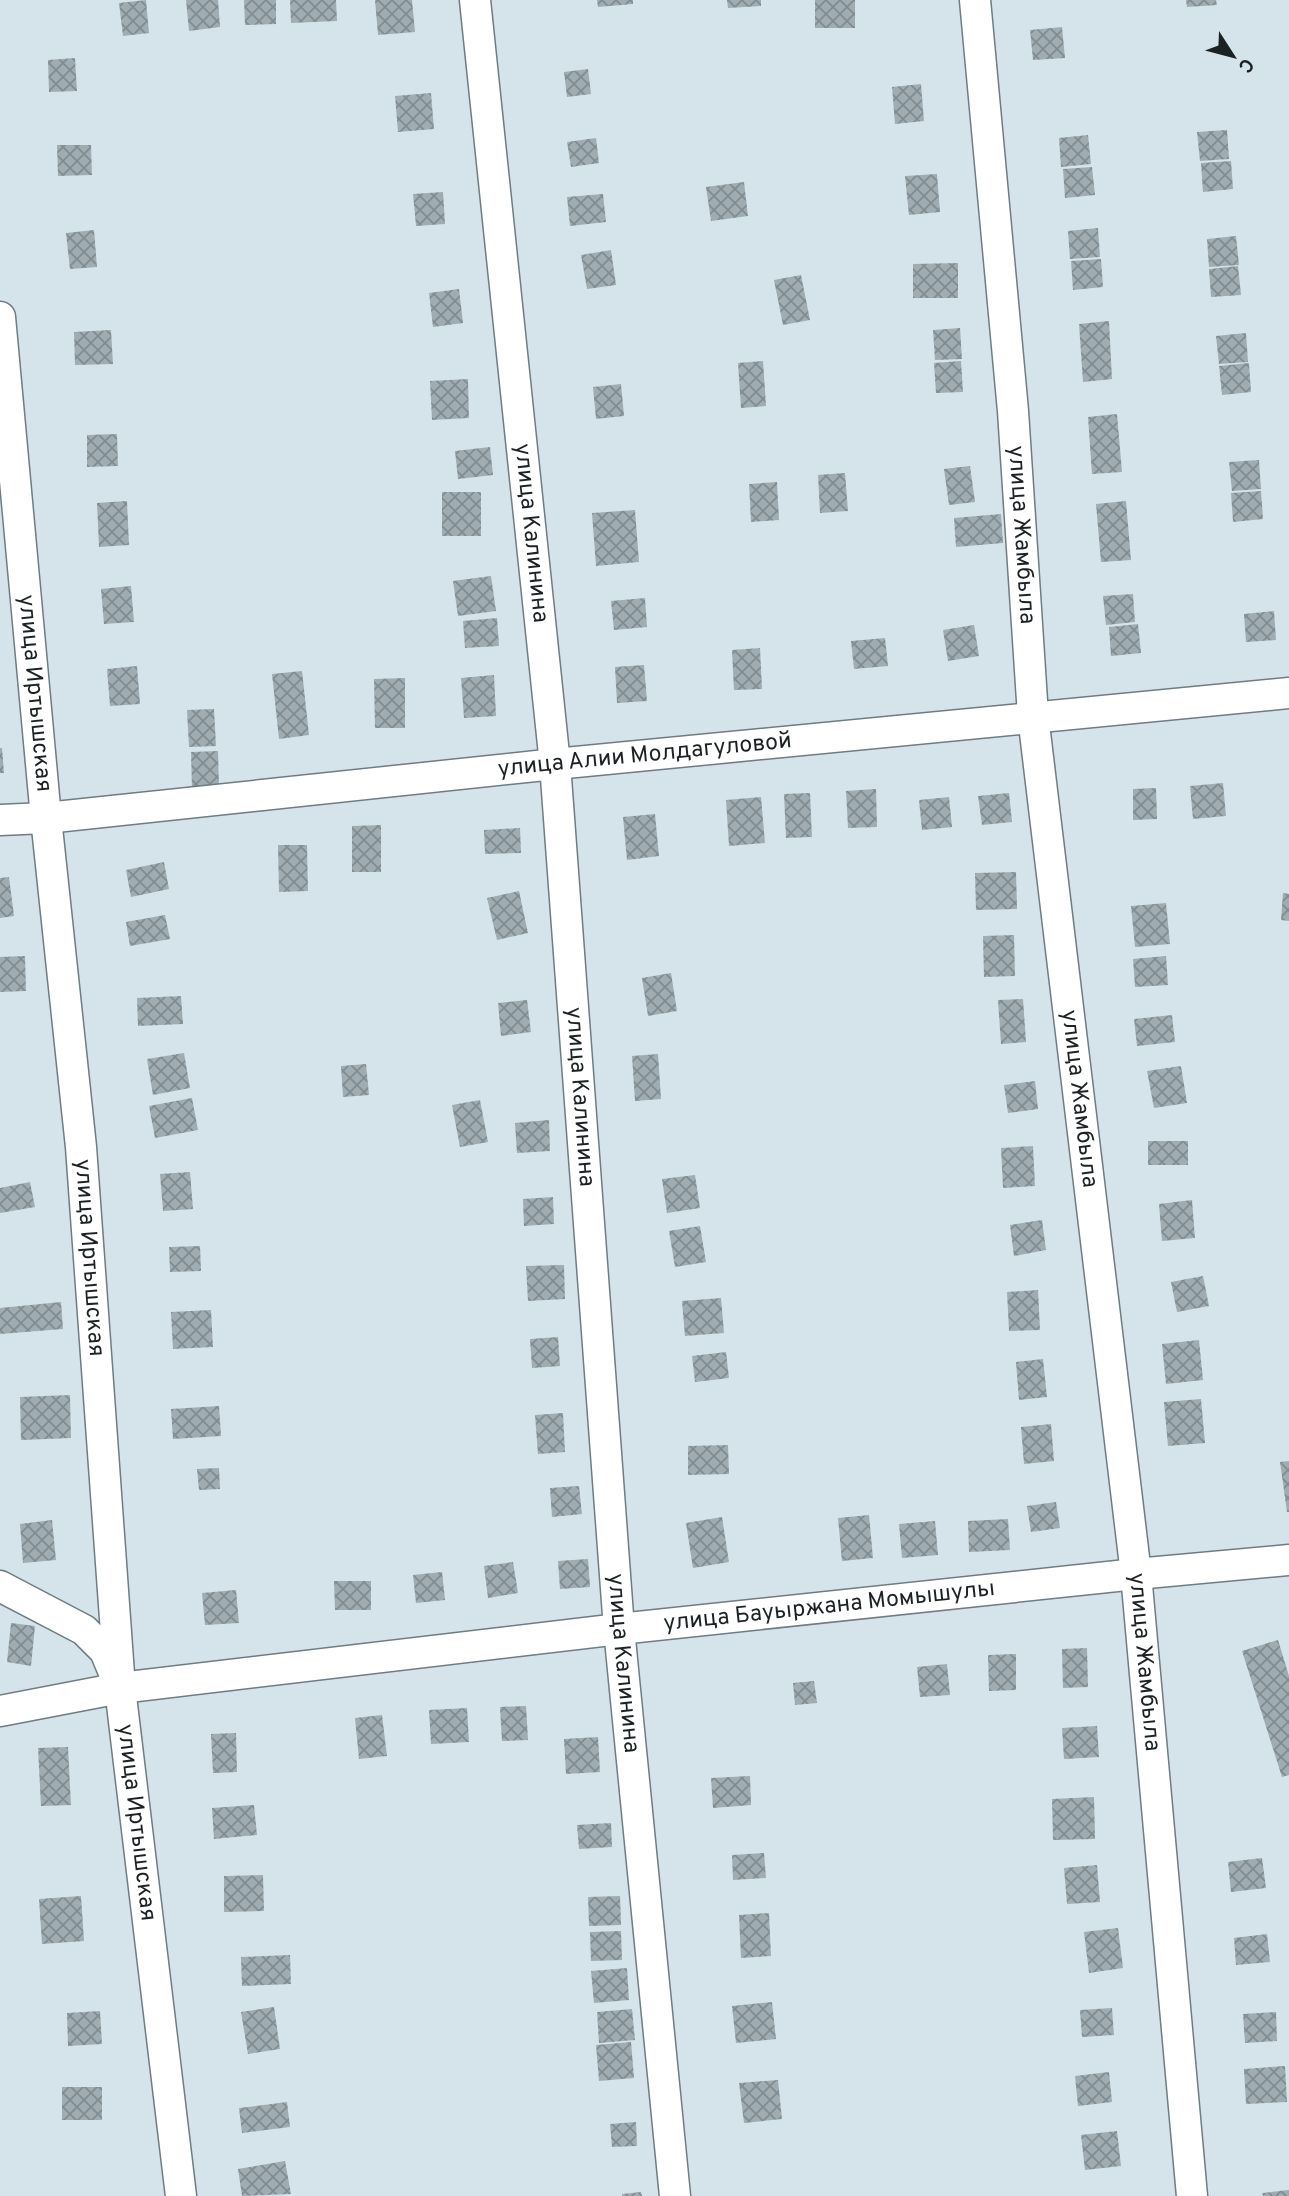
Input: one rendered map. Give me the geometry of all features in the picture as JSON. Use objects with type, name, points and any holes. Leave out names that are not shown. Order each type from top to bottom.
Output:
[{"type":"street","name":"улица Калинина","points":[[475,0],[555,764],[619,1629],[675,2196]]},
{"type":"street","name":"улица Жамбыла","points":[[975,0],[1013,411],[1033,716],[1136,1574],[1192,2196]]},
{"type":"street","name":"улица Иртышская","points":[[0,317],[46,818],[82,1147],[120,1688],[181,2196]]},
{"type":"street","name":"улица Алии Молдагуловой","points":[[0,820],[46,818],[555,764],[1289,693]]},
{"type":"street","name":"улица Бауыржана Момышулы","points":[[0,1711],[120,1688],[619,1629],[1289,1560]]},
{"type":"street","points":[[0,1586],[84,1630],[105,1651],[120,1688]]},
{"type":"building","points":[[146,0],[149,33],[123,36],[119,3]]},
{"type":"building","points":[[186,0],[218,0],[220,27],[189,31]]},
{"type":"building","points":[[244,0],[276,0],[276,24],[245,25]]},
{"type":"building","points":[[290,0],[336,0],[337,21],[291,23]]},
{"type":"building","points":[[375,0],[412,0],[415,32],[378,35]]},
{"type":"building","points":[[597,0],[633,0],[633,4],[598,7]]},
{"type":"building","points":[[727,0],[761,0],[761,6],[728,8]]},
{"type":"building","points":[[815,0],[855,0],[855,28],[815,28]]},
{"type":"building","points":[[1186,0],[1216,0],[1217,5],[1187,7]]},
{"type":"building","points":[[1062,27],[1065,58],[1033,60],[1030,30]]},
{"type":"building","points":[[75,58],[77,91],[49,92],[48,60]]},
{"type":"building","points":[[588,69],[591,94],[567,97],[564,72]]},
{"type":"building","points":[[921,84],[924,121],[895,124],[892,87]]},
{"type":"building","points":[[431,93],[434,129],[398,132],[395,96]]},
{"type":"building","points":[[1227,130],[1229,159],[1200,161],[1197,132]]},
{"type":"building","points":[[1088,135],[1091,164],[1061,167],[1059,138]]},
{"type":"building","points":[[596,138],[599,163],[571,167],[567,142]]},
{"type":"building","points":[[57,145],[91,145],[92,175],[58,176]]},
{"type":"building","points":[[1231,161],[1233,189],[1203,192],[1201,163]]},
{"type":"building","points":[[1092,167],[1095,195],[1065,198],[1063,169]]},
{"type":"building","points":[[937,174],[940,212],[909,215],[905,176]]},
{"type":"building","points":[[744,182],[748,216],[711,221],[706,187]]},
{"type":"building","points":[[443,192],[445,224],[416,226],[413,194]]},
{"type":"building","points":[[603,194],[606,222],[570,226],[567,197]]},
{"type":"building","points":[[1098,228],[1100,257],[1070,259],[1068,231]]},
{"type":"building","points":[[94,230],[97,267],[70,269],[66,233]]},
{"type":"building","points":[[1236,236],[1239,265],[1209,267],[1207,239]]},
{"type":"building","points":[[611,250],[616,285],[587,289],[581,255]]},
{"type":"building","points":[[1101,259],[1103,287],[1073,290],[1071,261]]},
{"type":"building","points":[[958,263],[958,298],[913,298],[913,264]]},
{"type":"building","points":[[1238,266],[1241,295],[1211,297],[1209,269]]},
{"type":"building","points":[[801,275],[810,320],[783,325],[774,280]]},
{"type":"building","points":[[459,289],[463,323],[433,327],[429,293]]},
{"type":"building","points":[[1109,321],[1112,379],[1083,382],[1079,324]]},
{"type":"building","points":[[960,328],[962,359],[935,360],[933,330]]},
{"type":"building","points":[[111,330],[113,364],[75,365],[74,332]]},
{"type":"building","points":[[1246,333],[1248,362],[1219,364],[1216,336]]},
{"type":"building","points":[[763,361],[766,406],[741,408],[738,363]]},
{"type":"building","points":[[961,361],[963,392],[936,393],[934,363]]},
{"type":"building","points":[[1249,363],[1251,392],[1222,395],[1219,366]]},
{"type":"building","points":[[468,379],[469,418],[432,420],[430,381]]},
{"type":"building","points":[[621,384],[624,416],[596,419],[593,387]]},
{"type":"building","points":[[1117,414],[1122,472],[1092,474],[1088,417]]},
{"type":"building","points":[[117,434],[118,466],[87,467],[87,435]]},
{"type":"building","points":[[490,447],[493,475],[458,479],[455,451]]},
{"type":"building","points":[[1259,460],[1261,489],[1232,491],[1229,462]]},
{"type":"building","points":[[970,466],[975,502],[949,505],[944,469]]},
{"type":"building","points":[[845,473],[848,511],[820,513],[818,475]]},
{"type":"building","points":[[777,482],[779,520],[751,522],[749,484]]},
{"type":"building","points":[[1261,491],[1263,519],[1233,522],[1231,493]]},
{"type":"building","points":[[442,492],[481,492],[481,536],[442,536]]},
{"type":"building","points":[[127,501],[129,545],[99,547],[97,503]]},
{"type":"building","points":[[1126,501],[1131,560],[1101,562],[1096,504]]},
{"type":"building","points":[[635,510],[639,562],[596,566],[592,513]]},
{"type":"building","points":[[1001,514],[1003,543],[956,547],[954,518]]},
{"type":"building","points":[[491,576],[496,611],[458,616],[453,581]]},
{"type":"building","points":[[131,586],[134,622],[104,624],[101,589]]},
{"type":"building","points":[[1133,594],[1135,622],[1106,625],[1103,596]]},
{"type":"building","points":[[645,598],[647,627],[614,630],[611,601]]},
{"type":"building","points":[[1274,611],[1276,640],[1246,642],[1244,614]]},
{"type":"building","points":[[497,618],[499,646],[465,648],[463,621]]},
{"type":"building","points":[[1138,624],[1141,653],[1111,656],[1109,627]]},
{"type":"building","points":[[974,625],[979,656],[948,661],[943,630]]},
{"type":"building","points":[[885,638],[888,666],[854,669],[851,641]]},
{"type":"building","points":[[760,648],[762,689],[734,690],[732,650]]},
{"type":"building","points":[[644,665],[647,701],[617,703],[615,667]]},
{"type":"building","points":[[137,666],[140,704],[110,706],[107,669]]},
{"type":"building","points":[[302,671],[309,735],[279,739],[272,674]]},
{"type":"building","points":[[494,675],[496,716],[464,718],[461,678]]},
{"type":"building","points":[[405,678],[405,728],[375,728],[374,679]]},
{"type":"building","points":[[214,709],[216,746],[189,747],[187,710]]},
{"type":"building","points":[[2,748],[4,773],[0,773]]},
{"type":"building","points":[[218,751],[219,788],[192,789],[191,752]]},
{"type":"building","points":[[1223,783],[1226,816],[1193,819],[1190,786]]},
{"type":"building","points":[[1156,788],[1157,819],[1133,820],[1133,789]]},
{"type":"building","points":[[876,789],[877,827],[848,828],[846,791]]},
{"type":"building","points":[[810,793],[812,837],[786,838],[784,794]]},
{"type":"building","points":[[1009,793],[1012,822],[982,825],[978,796]]},
{"type":"building","points":[[761,797],[765,843],[729,846],[726,800]]},
{"type":"building","points":[[949,797],[952,827],[922,830],[919,800]]},
{"type":"building","points":[[655,814],[659,856],[627,860],[623,817]]},
{"type":"building","points":[[381,825],[381,872],[352,872],[352,826]]},
{"type":"building","points":[[520,828],[521,853],[485,854],[484,830]]},
{"type":"building","points":[[278,845],[307,845],[308,891],[279,892]]},
{"type":"building","points":[[164,862],[169,889],[131,897],[126,870]]},
{"type":"building","points":[[1016,872],[1017,909],[976,910],[975,873]]},
{"type":"building","points":[[9,877],[14,916],[0,918],[0,878]]},
{"type":"building","points":[[519,891],[528,933],[497,940],[487,898]]},
{"type":"building","points":[[1283,893],[1289,894],[1289,921],[1281,920]]},
{"type":"building","points":[[1166,903],[1170,944],[1135,947],[1131,906]]},
{"type":"building","points":[[165,915],[170,939],[130,946],[126,922]]},
{"type":"building","points":[[1014,935],[1015,976],[984,977],[983,936]]},
{"type":"building","points":[[25,956],[26,991],[0,992],[0,957]]},
{"type":"building","points":[[1166,956],[1168,985],[1135,987],[1133,959]]},
{"type":"building","points":[[671,973],[677,1011],[648,1016],[642,978]]},
{"type":"building","points":[[181,996],[183,1024],[138,1026],[137,998]]},
{"type":"building","points":[[1023,999],[1026,1042],[1001,1044],[998,1000]]},
{"type":"building","points":[[527,1000],[531,1032],[501,1036],[498,1003]]},
{"type":"building","points":[[1172,1015],[1175,1042],[1137,1046],[1134,1019]]},
{"type":"building","points":[[184,1053],[190,1088],[153,1095],[147,1059]]},
{"type":"building","points":[[658,1054],[661,1099],[635,1101],[632,1056]]},
{"type":"building","points":[[366,1064],[369,1095],[343,1097],[341,1066]]},
{"type":"building","points":[[1181,1066],[1187,1103],[1154,1108],[1147,1071]]},
{"type":"building","points":[[1035,1081],[1038,1109],[1008,1113],[1004,1085]]},
{"type":"building","points":[[192,1098],[198,1130],[155,1138],[149,1106]]},
{"type":"building","points":[[480,1100],[488,1142],[460,1147],[452,1105]]},
{"type":"building","points":[[549,1120],[550,1151],[517,1153],[515,1123]]},
{"type":"building","points":[[1148,1141],[1188,1141],[1188,1165],[1148,1165]]},
{"type":"building","points":[[1033,1146],[1035,1186],[1003,1188],[1001,1148]]},
{"type":"building","points":[[190,1172],[193,1209],[163,1211],[160,1174]]},
{"type":"building","points":[[695,1175],[700,1208],[667,1213],[662,1179]]},
{"type":"building","points":[[30,1182],[35,1207],[0,1213],[0,1188]]},
{"type":"building","points":[[553,1197],[554,1224],[524,1226],[523,1199]]},
{"type":"building","points":[[1192,1200],[1195,1238],[1162,1241],[1159,1204]]},
{"type":"building","points":[[1042,1220],[1046,1250],[1014,1256],[1010,1225]]},
{"type":"building","points":[[700,1226],[706,1262],[675,1267],[669,1231]]},
{"type":"building","points":[[200,1246],[201,1271],[170,1272],[169,1247]]},
{"type":"building","points":[[564,1265],[565,1299],[528,1301],[526,1266]]},
{"type":"building","points":[[1203,1276],[1209,1306],[1177,1312],[1171,1282]]},
{"type":"building","points":[[1038,1290],[1040,1330],[1009,1331],[1007,1292]]},
{"type":"building","points":[[721,1298],[724,1333],[685,1336],[682,1301]]},
{"type":"building","points":[[61,1302],[63,1329],[0,1334],[0,1308]]},
{"type":"building","points":[[211,1310],[213,1347],[173,1349],[171,1312]]},
{"type":"building","points":[[558,1337],[560,1366],[532,1368],[530,1339]]},
{"type":"building","points":[[1199,1340],[1203,1380],[1166,1384],[1162,1344]]},
{"type":"building","points":[[726,1352],[729,1378],[695,1382],[692,1356]]},
{"type":"building","points":[[1043,1359],[1047,1397],[1019,1400],[1016,1362]]},
{"type":"building","points":[[70,1395],[71,1438],[21,1440],[20,1397]]},
{"type":"building","points":[[1201,1399],[1205,1443],[1168,1446],[1164,1402]]},
{"type":"building","points":[[219,1406],[221,1436],[173,1439],[171,1409]]},
{"type":"building","points":[[563,1413],[565,1452],[538,1454],[535,1415]]},
{"type":"building","points":[[1051,1424],[1054,1461],[1024,1464],[1021,1427]]},
{"type":"building","points":[[728,1445],[729,1474],[688,1475],[688,1446]]},
{"type":"building","points":[[1289,1461],[1289,1512],[1287,1512],[1280,1462]]},
{"type":"building","points":[[219,1468],[220,1489],[199,1490],[197,1469]]},
{"type":"building","points":[[579,1486],[582,1514],[552,1517],[550,1488]]},
{"type":"building","points":[[1056,1502],[1060,1528],[1031,1532],[1027,1506]]},
{"type":"building","points":[[869,1515],[873,1558],[842,1561],[838,1518]]},
{"type":"building","points":[[722,1517],[729,1562],[693,1568],[686,1523]]},
{"type":"building","points":[[1008,1519],[1010,1550],[969,1552],[968,1521]]},
{"type":"building","points":[[52,1520],[56,1560],[23,1563],[20,1524]]},
{"type":"building","points":[[935,1521],[938,1555],[902,1558],[899,1524]]},
{"type":"building","points":[[588,1559],[590,1587],[560,1589],[558,1561]]},
{"type":"building","points":[[513,1562],[518,1593],[488,1598],[484,1566]]},
{"type":"building","points":[[442,1572],[445,1600],[416,1603],[413,1575]]},
{"type":"building","points":[[334,1581],[371,1581],[371,1610],[335,1610]]},
{"type":"building","points":[[236,1590],[239,1623],[205,1625],[202,1593]]},
{"type":"building","points":[[11,1623],[35,1626],[31,1666],[7,1662]]},
{"type":"building","points":[[1278,1640],[1289,1676],[1289,1775],[1282,1777],[1242,1651]]},
{"type":"building","points":[[1087,1648],[1088,1687],[1063,1688],[1062,1649]]},
{"type":"building","points":[[1016,1654],[1016,1690],[989,1691],[988,1655]]},
{"type":"building","points":[[947,1664],[950,1695],[920,1697],[917,1667]]},
{"type":"building","points":[[814,1681],[817,1703],[795,1705],[793,1683]]},
{"type":"building","points":[[526,1706],[528,1740],[502,1741],[500,1707]]},
{"type":"building","points":[[467,1708],[469,1742],[431,1744],[429,1710]]},
{"type":"building","points":[[382,1715],[387,1756],[359,1759],[355,1718]]},
{"type":"building","points":[[1097,1726],[1099,1757],[1064,1759],[1062,1728]]},
{"type":"building","points":[[236,1733],[237,1772],[213,1773],[211,1734]]},
{"type":"building","points":[[598,1737],[600,1772],[566,1774],[564,1739]]},
{"type":"building","points":[[68,1747],[71,1805],[41,1806],[38,1748]]},
{"type":"building","points":[[750,1776],[751,1805],[713,1808],[711,1778]]},
{"type":"building","points":[[1094,1797],[1095,1839],[1053,1840],[1052,1799]]},
{"type":"building","points":[[254,1805],[257,1835],[214,1839],[212,1808]]},
{"type":"building","points":[[611,1823],[612,1847],[579,1849],[577,1825]]},
{"type":"building","points":[[764,1853],[766,1878],[733,1880],[732,1855]]},
{"type":"building","points":[[1262,1858],[1266,1888],[1231,1892],[1228,1862]]},
{"type":"building","points":[[1097,1865],[1100,1902],[1067,1904],[1064,1868]]},
{"type":"building","points":[[263,1875],[264,1911],[224,1912],[224,1876]]},
{"type":"building","points":[[81,1896],[84,1941],[42,1944],[39,1899]]},
{"type":"building","points":[[620,1896],[621,1925],[589,1926],[588,1897]]},
{"type":"building","points":[[769,1913],[771,1956],[741,1958],[739,1915]]},
{"type":"building","points":[[1118,1928],[1123,1968],[1089,1973],[1084,1932]]},
{"type":"building","points":[[621,1931],[622,1960],[591,1961],[590,1932]]},
{"type":"building","points":[[1267,1934],[1270,1962],[1236,1965],[1234,1938]]},
{"type":"building","points":[[290,1955],[291,1984],[242,1986],[241,1957]]},
{"type":"building","points":[[627,1968],[629,2000],[594,2003],[591,1971]]},
{"type":"building","points":[[772,2002],[776,2039],[736,2043],[732,2006]]},
{"type":"building","points":[[274,2007],[280,2049],[248,2054],[241,2012]]},
{"type":"building","points":[[1112,2008],[1114,2035],[1082,2037],[1080,2010]]},
{"type":"building","points":[[632,2009],[635,2040],[599,2043],[597,2012]]},
{"type":"building","points":[[100,2011],[102,2044],[68,2046],[67,2013]]},
{"type":"building","points":[[1276,2012],[1277,2041],[1245,2043],[1243,2014]]},
{"type":"building","points":[[631,2042],[634,2078],[599,2081],[596,2045]]},
{"type":"building","points":[[1285,2066],[1287,2102],[1246,2104],[1244,2069]]},
{"type":"building","points":[[1109,2072],[1112,2102],[1078,2106],[1075,2076]]},
{"type":"building","points":[[778,2080],[782,2119],[744,2123],[739,2083]]},
{"type":"building","points":[[62,2087],[102,2087],[102,2120],[62,2120]]},
{"type":"building","points":[[287,2102],[290,2127],[242,2133],[239,2108]]},
{"type":"building","points":[[636,2122],[637,2146],[612,2147],[610,2124]]},
{"type":"building","points":[[1117,2131],[1121,2166],[1085,2170],[1081,2135]]},
{"type":"building","points":[[285,2161],[291,2194],[242,2196],[238,2169]]},
{"type":"building","points":[[1289,2190],[1289,2196],[1263,2196],[1262,2193]]},
{"type":"building","points":[[641,2192],[642,2196],[622,2196],[622,2194]]}]
